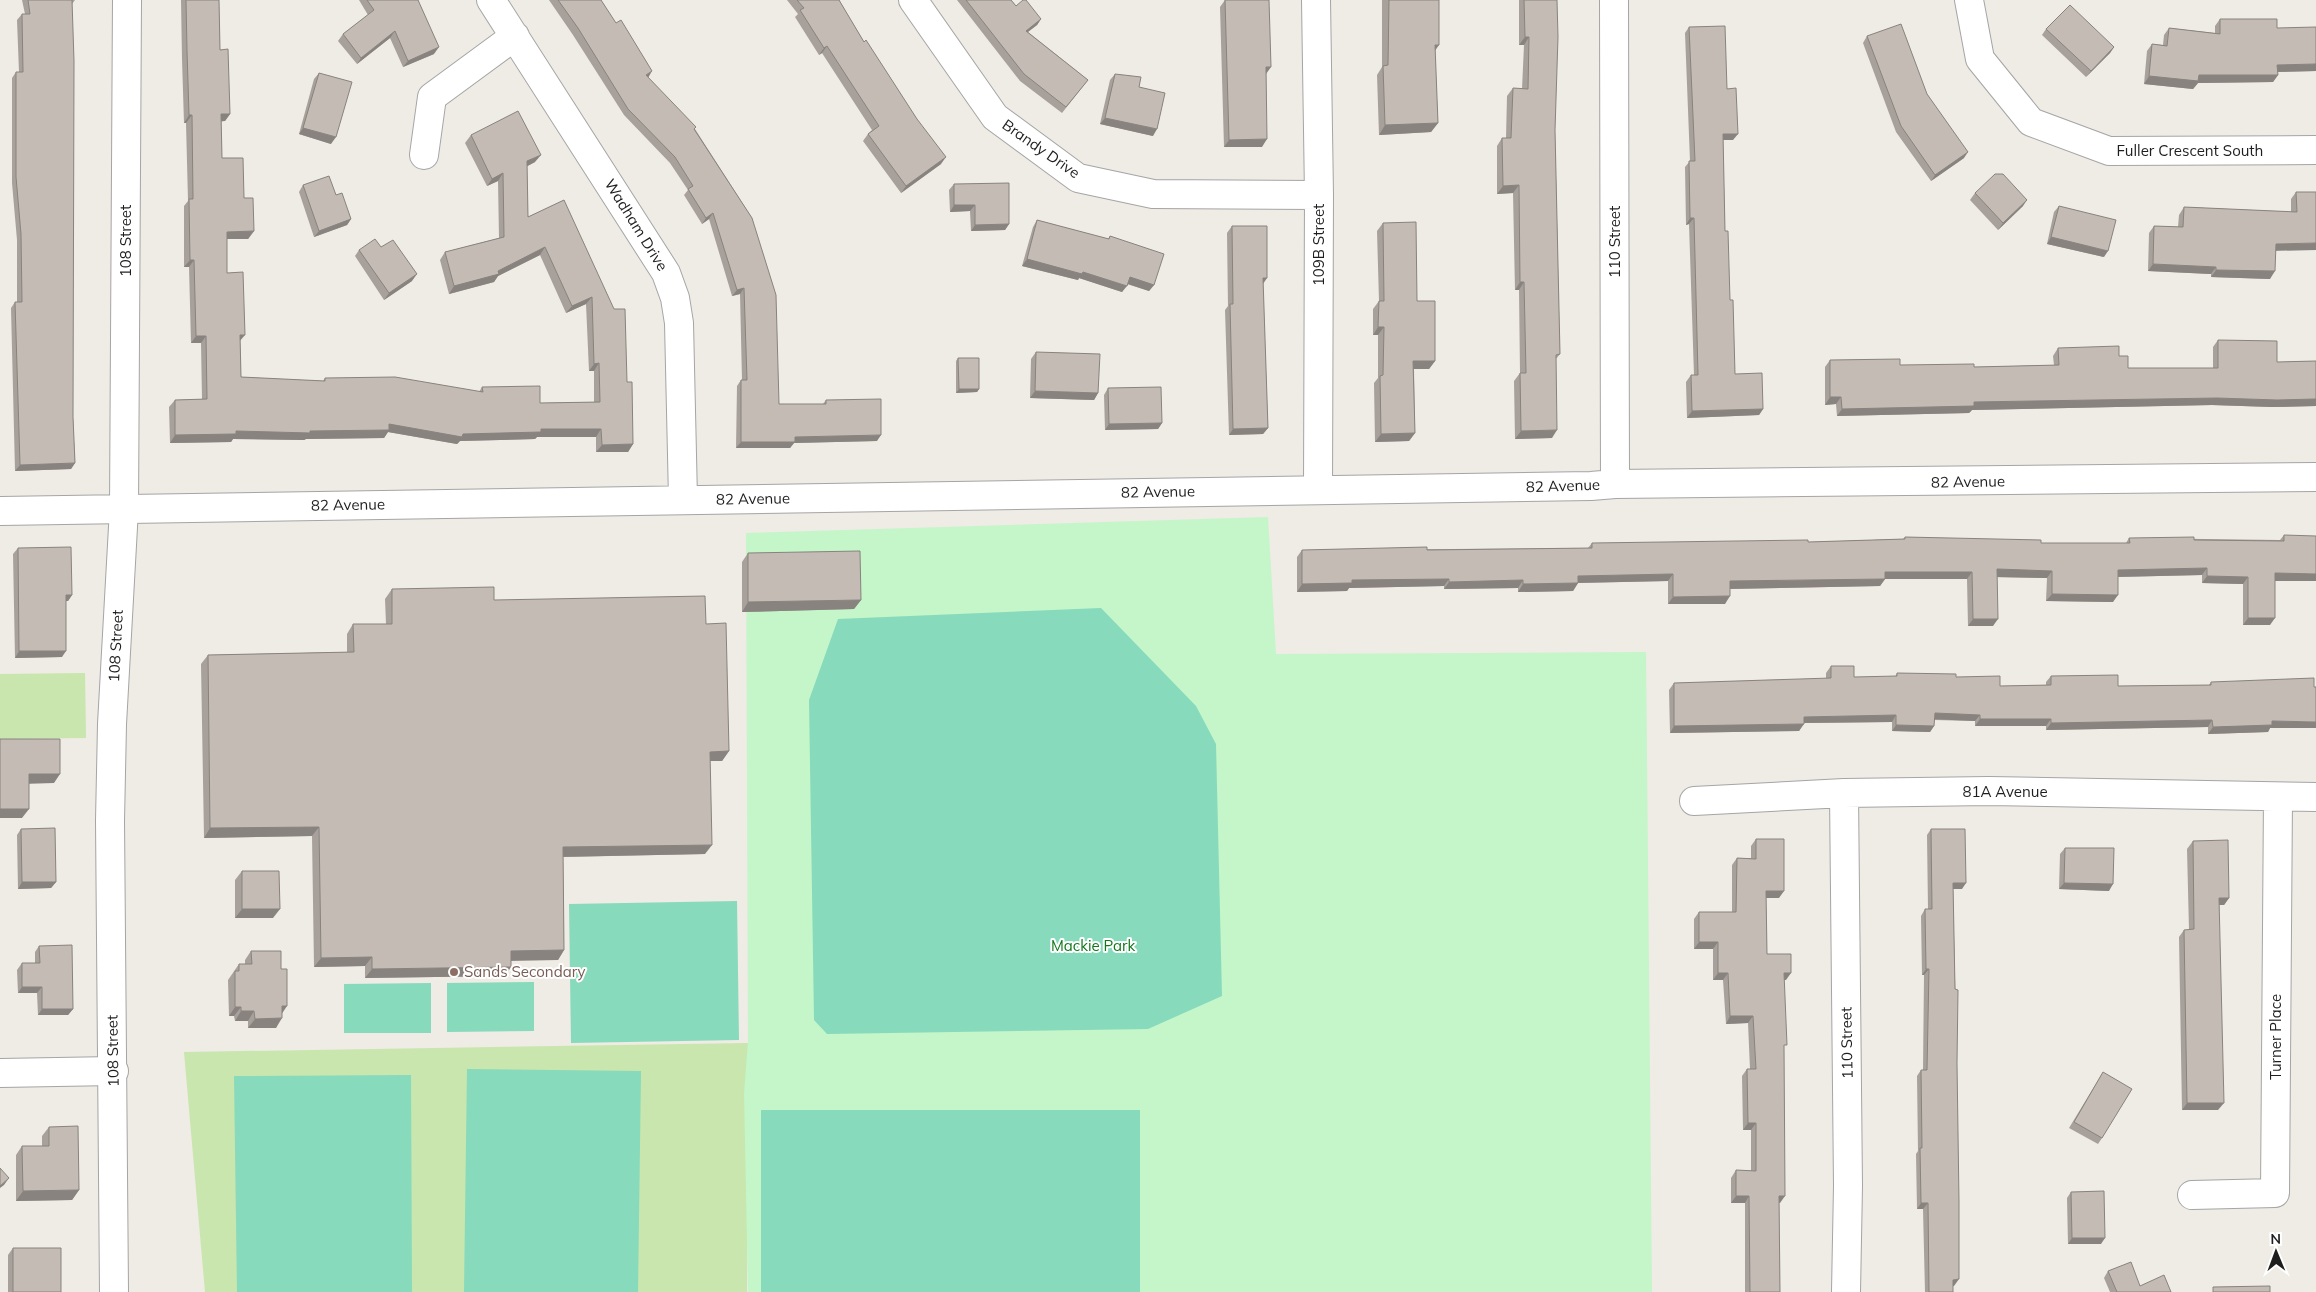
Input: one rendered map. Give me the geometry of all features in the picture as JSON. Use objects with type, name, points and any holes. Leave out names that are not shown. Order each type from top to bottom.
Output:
[{"type":"street","name":"108 Street","points":[[114,1292],[114,1071],[110,821],[112,724],[124,509],[127,0]]},
{"type":"street","name":"Wadham Drive","points":[[491,0],[666,273],[675,298],[680,323],[683,498]]},
{"type":"street","name":"Brandy Drive","points":[[913,0],[995,117],[1078,178],[1153,194],[1319,195]]},
{"type":"street","name":"109B Street","points":[[1316,0],[1319,195],[1318,490]]},
{"type":"street","name":"110 Street","points":[[1614,0],[1615,484]]},
{"type":"street","name":"Fuller Crescent South","points":[[1970,0],[1980,58],[2031,122],[2109,152],[2316,150]]},
{"type":"street","points":[[424,155],[432,97],[515,36]]},
{"type":"street","name":"82 Avenue","points":[[0,510],[1615,484],[2316,477]]},
{"type":"street","name":"81A Avenue","points":[[1694,801],[1844,793],[1989,791],[2316,797]]},
{"type":"street","name":"110 Street","points":[[1844,793],[1848,1186],[1846,1292]]},
{"type":"street","name":"Turner Place","points":[[2192,1195],[2275,1193],[2278,797]]},
{"type":"street","points":[[0,1073],[114,1071]]},
{"type":"green space","name":"Mackie Park","points":[[1268,517],[1276,654],[1646,652],[1652,1292],[748,1292],[744,1094],[748,1041],[746,533]]},
{"type":"green space","points":[[1101,608],[1196,706],[1216,744],[1222,996],[1148,1029],[827,1034],[814,1020],[809,700],[838,619]]},
{"type":"green space","points":[[85,673],[86,738],[0,739],[0,674]]},
{"type":"green space","points":[[737,901],[739,1040],[571,1043],[569,904]]},
{"type":"green space","points":[[534,982],[534,1031],[447,1032],[447,983]]},
{"type":"green space","points":[[431,983],[431,1033],[344,1033],[344,984]]},
{"type":"green space","points":[[748,1043],[747,1292],[205,1292],[184,1052]]},
{"type":"green space","points":[[467,1069],[641,1071],[638,1292],[464,1292]]},
{"type":"green space","points":[[411,1075],[412,1292],[237,1292],[234,1076]]},
{"type":"green space","points":[[761,1110],[1140,1110],[1140,1292],[761,1292]]},
{"type":"building","points":[[28,0],[72,0],[74,61],[73,417],[75,463],[20,465],[15,302],[22,302],[21,234],[16,177],[16,72],[23,72],[22,14],[30,14]]},
{"type":"building","points":[[186,0],[219,0],[220,50],[228,49],[230,114],[221,114],[222,158],[243,158],[244,198],[253,198],[254,231],[227,232],[227,273],[243,272],[245,335],[240,335],[241,377],[325,381],[325,378],[395,377],[483,392],[482,387],[540,386],[540,403],[600,402],[599,363],[594,364],[592,297],[572,306],[545,247],[498,271],[499,274],[454,286],[445,252],[504,237],[503,173],[492,179],[471,135],[518,111],[541,155],[527,161],[528,217],[564,200],[614,309],[625,309],[627,382],[632,382],[633,444],[602,445],[601,429],[541,429],[541,432],[463,434],[462,437],[389,424],[389,430],[310,431],[310,433],[236,431],[236,434],[175,435],[175,400],[207,399],[206,336],[196,336],[194,260],[190,260],[189,199],[193,199],[192,115],[189,115]]},
{"type":"building","points":[[367,0],[418,0],[439,47],[408,61],[395,31],[361,58],[343,34],[374,10]]},
{"type":"building","points":[[558,0],[601,0],[616,23],[621,20],[652,71],[646,75],[696,127],[694,129],[752,218],[776,295],[779,404],[826,404],[826,400],[881,399],[881,435],[795,437],[795,442],[741,442],[741,380],[747,380],[744,288],[737,290],[713,213],[706,218],[688,189],[693,186],[675,157],[628,109],[578,28]]},
{"type":"building","points":[[797,0],[839,0],[864,42],[866,40],[917,119],[946,157],[906,186],[868,134],[879,126],[827,46],[824,48],[800,10],[804,8]]},
{"type":"building","points":[[966,0],[1011,0],[1016,6],[1023,0],[1026,0],[1041,19],[1026,31],[1088,80],[1066,107],[1024,74]]},
{"type":"building","points":[[1225,0],[1269,0],[1271,67],[1266,67],[1267,139],[1229,140]]},
{"type":"building","points":[[1389,0],[1439,0],[1439,45],[1435,45],[1438,123],[1385,125],[1383,66],[1388,65]]},
{"type":"building","points":[[1524,0],[1557,0],[1558,37],[1555,130],[1560,354],[1556,355],[1557,430],[1521,431],[1520,373],[1526,373],[1524,282],[1520,282],[1519,185],[1503,186],[1502,138],[1511,138],[1513,88],[1528,89],[1529,37],[1525,37]]},
{"type":"building","points":[[2070,5],[2114,47],[2091,71],[2046,29]]},
{"type":"building","points":[[2220,19],[2277,19],[2277,28],[2316,27],[2316,64],[2277,65],[2278,75],[2199,75],[2198,81],[2149,76],[2152,44],[2167,46],[2169,28],[2220,34]]},
{"type":"building","points":[[1901,24],[1927,94],[1968,152],[1935,175],[1901,126],[1867,36]]},
{"type":"building","points":[[1725,26],[1727,89],[1736,88],[1738,134],[1723,134],[1725,231],[1728,231],[1730,300],[1733,300],[1735,374],[1762,373],[1763,409],[1692,411],[1691,375],[1698,375],[1694,218],[1690,218],[1689,161],[1695,161],[1689,27]]},
{"type":"building","points":[[319,73],[352,82],[336,137],[303,128]]},
{"type":"building","points":[[1115,74],[1141,77],[1139,87],[1165,93],[1157,129],[1105,118]]},
{"type":"building","points":[[1995,174],[2003,174],[2027,200],[2003,223],[1975,193]]},
{"type":"building","points":[[329,176],[336,195],[342,193],[351,219],[319,231],[303,185]]},
{"type":"building","points":[[1009,183],[1009,224],[975,225],[975,205],[954,205],[954,184]]},
{"type":"building","points":[[2296,192],[2316,192],[2316,243],[2276,244],[2275,271],[2216,270],[2216,267],[2153,264],[2154,226],[2183,227],[2184,207],[2297,212]]},
{"type":"building","points":[[2059,206],[2116,220],[2108,251],[2051,237]]},
{"type":"building","points":[[1037,220],[1109,239],[1110,236],[1164,254],[1154,285],[1130,277],[1127,286],[1083,272],[1082,274],[1027,259]]},
{"type":"building","points":[[1416,222],[1417,301],[1435,301],[1435,361],[1413,361],[1415,433],[1381,434],[1380,376],[1383,375],[1384,327],[1378,327],[1379,301],[1384,301],[1383,223]]},
{"type":"building","points":[[1232,226],[1267,226],[1267,278],[1263,278],[1268,428],[1233,429],[1230,304],[1233,304]]},
{"type":"building","points":[[375,239],[381,247],[393,240],[417,274],[389,293],[359,250]]},
{"type":"building","points":[[2218,340],[2277,341],[2277,362],[2316,361],[2316,399],[2217,398],[1974,402],[1974,406],[1842,409],[1841,397],[1830,397],[1830,360],[1900,359],[1900,365],[1974,364],[1974,367],[2059,365],[2058,348],[2119,346],[2119,356],[2128,356],[2128,368],[2218,368]]},
{"type":"building","points":[[1036,352],[1100,354],[1098,393],[1035,391]]},
{"type":"building","points":[[958,358],[979,358],[979,389],[959,389]]},
{"type":"building","points":[[1161,387],[1162,423],[1109,424],[1108,388]]},
{"type":"building","points":[[2284,535],[2316,536],[2316,574],[2275,573],[2275,618],[2248,618],[2248,577],[2207,576],[2207,568],[2118,570],[2118,595],[2052,594],[2052,571],[1997,569],[1998,619],[1973,619],[1972,572],[1885,572],[1885,579],[1730,581],[1730,596],[1673,597],[1673,574],[1578,576],[1578,583],[1523,584],[1523,580],[1449,582],[1449,579],[1352,580],[1352,583],[1302,584],[1302,550],[1427,547],[1427,550],[1592,548],[1592,543],[1808,540],[1808,542],[1905,539],[1905,537],[2041,540],[2041,543],[2130,543],[2129,538],[2194,537],[2194,540],[2284,541]]},
{"type":"building","points":[[71,547],[72,595],[66,595],[66,651],[19,651],[18,548]]},
{"type":"building","points":[[860,551],[861,600],[748,602],[748,553]]},
{"type":"building","points":[[494,587],[494,600],[705,596],[706,624],[726,623],[729,751],[710,752],[712,845],[563,847],[564,950],[511,951],[511,967],[372,969],[372,957],[321,958],[319,827],[210,828],[208,655],[354,652],[353,624],[392,624],[392,589]]},
{"type":"building","points":[[1831,666],[1854,666],[1854,677],[1897,676],[1897,673],[1956,674],[1956,677],[2000,676],[2000,686],[2051,685],[2051,676],[2118,675],[2118,686],[2211,685],[2211,682],[2314,678],[2314,687],[2316,687],[2316,722],[2272,721],[2272,725],[2213,727],[2212,720],[2051,723],[2051,719],[1980,719],[1980,715],[1935,713],[1934,726],[1896,725],[1896,715],[1804,717],[1804,724],[1674,726],[1674,683],[1831,678]]},
{"type":"building","points":[[0,739],[60,739],[60,774],[29,774],[29,809],[0,809]]},
{"type":"building","points":[[55,828],[56,882],[22,882],[21,829]]},
{"type":"building","points":[[1931,829],[1965,829],[1966,883],[1953,883],[1955,989],[1958,990],[1959,1279],[1953,1280],[1953,1292],[1929,1292],[1928,1203],[1921,1203],[1921,1070],[1927,1070],[1929,969],[1926,969],[1925,909],[1932,909]]},
{"type":"building","points":[[1756,839],[1784,839],[1784,891],[1766,891],[1767,954],[1791,954],[1791,973],[1784,973],[1787,1045],[1784,1045],[1785,1196],[1779,1196],[1780,1292],[1750,1292],[1749,1196],[1736,1196],[1736,1170],[1756,1171],[1756,1123],[1748,1123],[1747,1069],[1756,1069],[1753,1016],[1730,1016],[1728,973],[1718,973],[1718,942],[1699,942],[1699,912],[1736,912],[1737,858],[1756,859]]},
{"type":"building","points":[[2228,840],[2229,898],[2219,898],[2224,1103],[2187,1103],[2184,930],[2194,929],[2193,841]]},
{"type":"building","points":[[2065,848],[2114,848],[2113,884],[2064,883]]},
{"type":"building","points":[[242,871],[279,871],[280,909],[242,909]]},
{"type":"building","points":[[72,945],[73,1009],[42,1009],[42,987],[22,987],[22,963],[40,963],[39,946]]},
{"type":"building","points":[[251,951],[281,951],[281,969],[287,969],[287,1006],[282,1006],[282,1018],[255,1019],[254,1011],[241,1011],[241,1007],[235,1007],[235,971],[239,971],[239,964],[252,964]]},
{"type":"building","points":[[2103,1072],[2132,1089],[2102,1138],[2074,1122]]},
{"type":"building","points":[[78,1126],[79,1190],[23,1191],[22,1146],[49,1146],[49,1127]]},
{"type":"building","points":[[0,1168],[9,1178],[0,1186]]},
{"type":"building","points":[[2104,1191],[2105,1238],[2072,1238],[2071,1192]]},
{"type":"building","points":[[13,1248],[61,1248],[61,1292],[13,1292]]},
{"type":"building","points":[[2131,1262],[2140,1286],[2164,1275],[2171,1292],[2117,1292],[2108,1271]]},
{"type":"building","points":[[2270,1286],[2270,1292],[2213,1292],[2213,1287]]},
{"type":"place","name":"Sands Secondary","points":[[454,972]]}]
